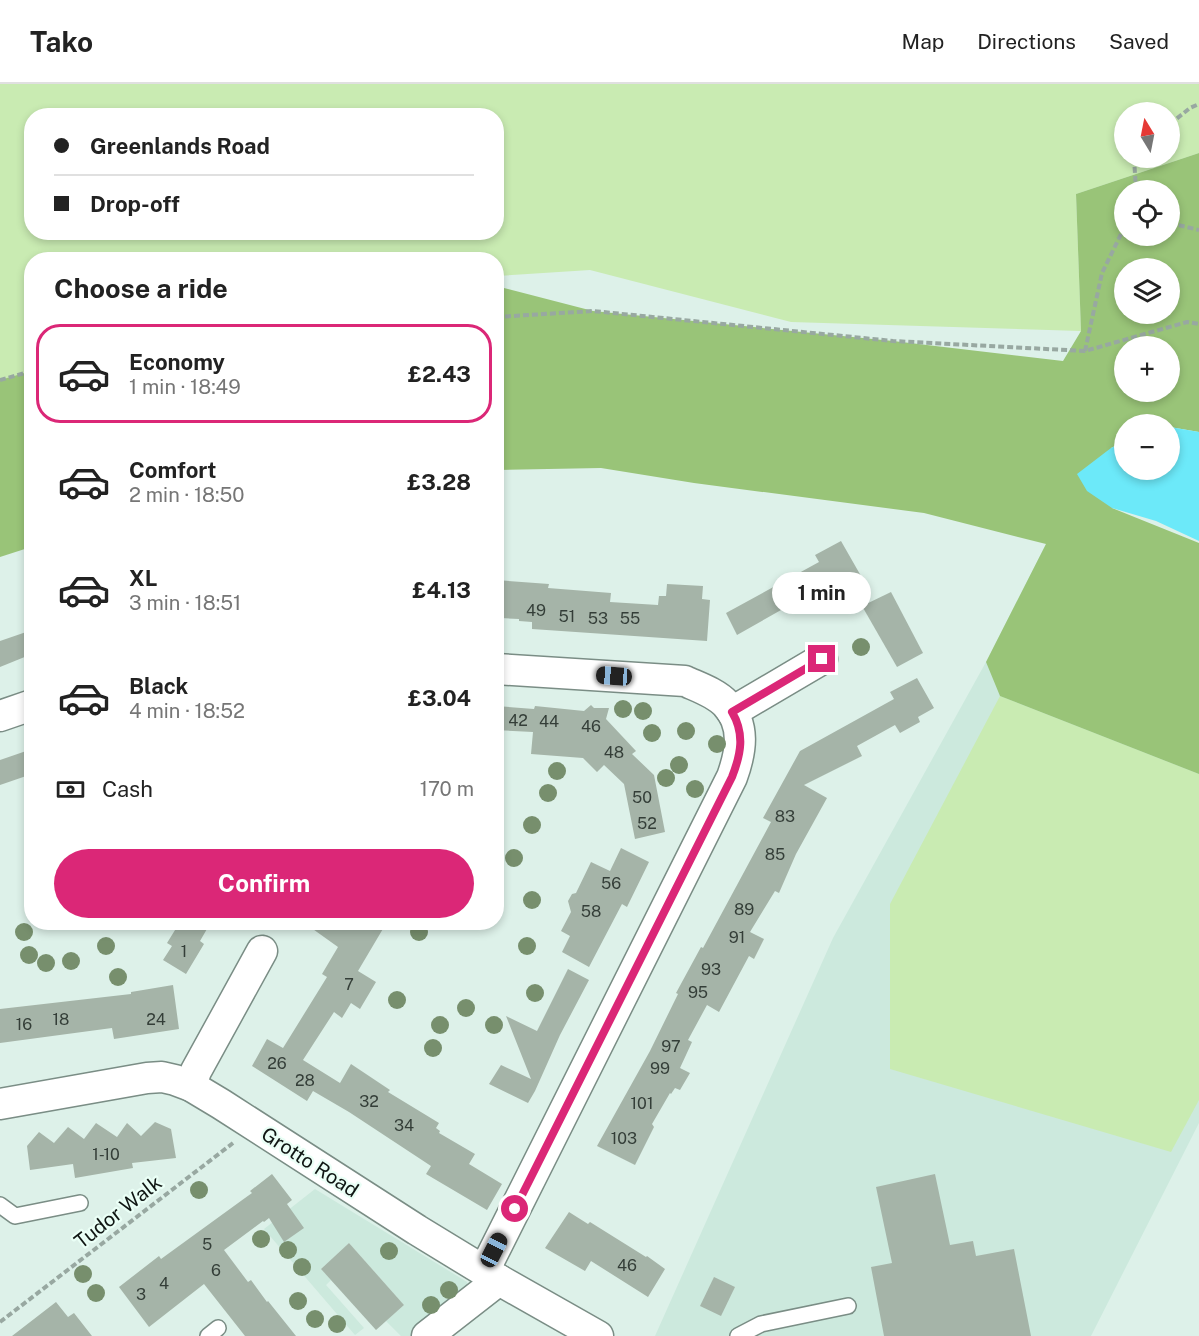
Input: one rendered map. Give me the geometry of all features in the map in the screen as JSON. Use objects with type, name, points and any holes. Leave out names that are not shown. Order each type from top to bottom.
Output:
[{"type":"street","points":[[732,712],[822,659]]},
{"type":"street","points":[[427,1336],[492,1275],[732,777],[738,760],[741,739],[735,718],[726,704],[705,690],[685,681],[504,670]]},
{"type":"street","points":[[0,716],[24,708]]},
{"type":"street","points":[[191,1086],[196,1071],[262,951]]},
{"type":"street","name":"Grotto Road","points":[[0,1104],[147,1078],[162,1077],[191,1086],[417,1230],[598,1336]]},
{"type":"lane","points":[[0,1205],[15,1216],[80,1203]]},
{"type":"lane","points":[[738,1336],[761,1324],[848,1306]]},
{"type":"path","points":[[1180,116],[1199,104]]},
{"type":"path","points":[[1180,225],[1199,230]]},
{"type":"path","points":[[1085,351],[1102,273],[1115,246]]},
{"type":"path","points":[[504,317],[593,311],[893,341],[1085,351],[1187,322],[1199,324]]},
{"type":"path","points":[[0,380],[24,373]]},
{"type":"path","name":"Tudor Walk","points":[[0,1322],[255,1126]]},
{"type":"shaded area","points":[[1046,544],[1199,573],[1199,1123],[1091,1336],[655,1336],[833,938],[986,662]]},
{"type":"shaded area","points":[[315,1189],[467,1282],[469,1292],[414,1336],[401,1336],[386,1321],[404,1305],[349,1243],[321,1269],[331,1280],[326,1285],[364,1328],[355,1335],[264,1229]]},
{"type":"green space","points":[[0,84],[1199,84],[1199,153],[1180,159],[1180,102],[1114,102],[1114,168],[1154,168],[1076,194],[1081,331],[791,322],[590,270],[504,276],[504,252],[24,252],[24,373],[0,380]]},
{"type":"green space","points":[[1199,153],[1199,432],[1180,429],[1180,414],[1114,414],[1114,446],[1111,448],[1112,508],[1199,543],[1199,774],[1000,696],[986,662],[1046,544],[924,513],[694,483],[601,468],[504,470],[504,288],[593,311],[893,341],[1063,361],[1081,331],[1076,194],[1114,181],[1114,246],[1180,246],[1180,180],[1118,180],[1154,168],[1180,168],[1180,159]]},
{"type":"green space","points":[[24,373],[24,549],[0,557],[0,380]]},
{"type":"green space","points":[[1000,696],[1199,774],[1199,1100],[1171,1152],[890,1069],[890,904]]},
{"type":"water","points":[[1180,429],[1199,432],[1199,541],[1156,521],[1112,508],[1087,491],[1077,474],[1114,446],[1114,480],[1180,480]]},
{"type":"building","points":[[841,541],[861,576],[825,596],[820,588],[737,635],[726,613],[819,562],[815,555]]},
{"type":"building","points":[[504,581],[549,584],[548,588],[611,593],[610,602],[658,605],[659,596],[666,596],[667,584],[703,586],[702,599],[710,600],[707,641],[532,629],[532,622],[519,621],[519,619],[504,618]]},
{"type":"building","points":[[891,592],[923,653],[897,667],[862,606]]},
{"type":"building","points":[[24,633],[24,657],[0,667],[0,641]]},
{"type":"building","points":[[917,678],[934,708],[918,717],[920,722],[900,733],[895,725],[857,746],[862,756],[804,785],[827,798],[796,854],[779,893],[775,891],[750,932],[764,939],[754,959],[749,956],[719,1012],[707,1005],[688,1040],[692,1042],[680,1068],[690,1073],[680,1090],[675,1088],[670,1093],[652,1124],[654,1127],[635,1165],[597,1146],[650,1051],[678,994],[676,993],[771,822],[763,818],[800,751],[894,699],[890,692]]},
{"type":"building","points":[[591,705],[594,708],[609,708],[606,719],[636,751],[632,754],[654,775],[665,832],[635,839],[624,784],[604,765],[597,772],[583,758],[531,754],[533,732],[504,730],[504,707],[534,709],[535,706],[584,711]]},
{"type":"building","points":[[24,752],[24,777],[0,785],[0,760]]},
{"type":"building","points":[[621,848],[649,862],[627,907],[622,904],[589,967],[562,952],[570,936],[561,931],[571,912],[568,901],[572,894],[576,893],[591,862],[610,871]]},
{"type":"building","points":[[175,930],[206,930],[200,941],[204,944],[186,974],[163,960],[172,946],[167,943]]},
{"type":"building","points":[[314,930],[382,930],[358,971],[376,982],[360,1009],[351,1003],[342,1018],[334,1012],[303,1060],[340,1083],[351,1064],[390,1090],[388,1092],[439,1123],[436,1128],[440,1131],[439,1133],[475,1154],[469,1164],[502,1184],[487,1210],[426,1174],[431,1166],[349,1112],[313,1091],[307,1101],[252,1066],[267,1039],[283,1048],[327,977],[322,974],[338,947]]},
{"type":"building","points":[[568,969],[589,980],[528,1103],[489,1084],[501,1065],[531,1079],[506,1016],[537,1031]]},
{"type":"building","points":[[173,985],[179,1029],[114,1039],[112,1028],[0,1043],[0,1009],[131,994],[131,992]]},
{"type":"building","points":[[155,1122],[171,1129],[176,1158],[132,1163],[133,1168],[75,1178],[73,1164],[30,1170],[27,1146],[39,1132],[54,1143],[68,1127],[84,1139],[96,1123],[117,1137],[127,1123],[141,1136]]},
{"type":"building","points":[[272,1174],[292,1200],[287,1204],[304,1228],[284,1242],[269,1218],[224,1250],[248,1282],[251,1280],[296,1336],[245,1336],[204,1284],[149,1327],[119,1287],[159,1256],[161,1259],[252,1193],[250,1191]]},
{"type":"building","points":[[935,1174],[950,1245],[973,1241],[976,1256],[1014,1249],[1031,1336],[884,1336],[871,1267],[892,1263],[876,1187]]},
{"type":"building","points":[[569,1212],[588,1224],[590,1222],[665,1269],[648,1297],[591,1261],[585,1271],[545,1248]]},
{"type":"building","points":[[349,1243],[404,1305],[376,1330],[321,1269]]},
{"type":"building","points":[[714,1277],[735,1287],[721,1316],[700,1306]]},
{"type":"building","points":[[56,1302],[68,1317],[74,1313],[92,1336],[12,1336]]},
{"type":"route","points":[[515,1209],[732,777],[738,760],[741,739],[732,712],[822,659]]}]
